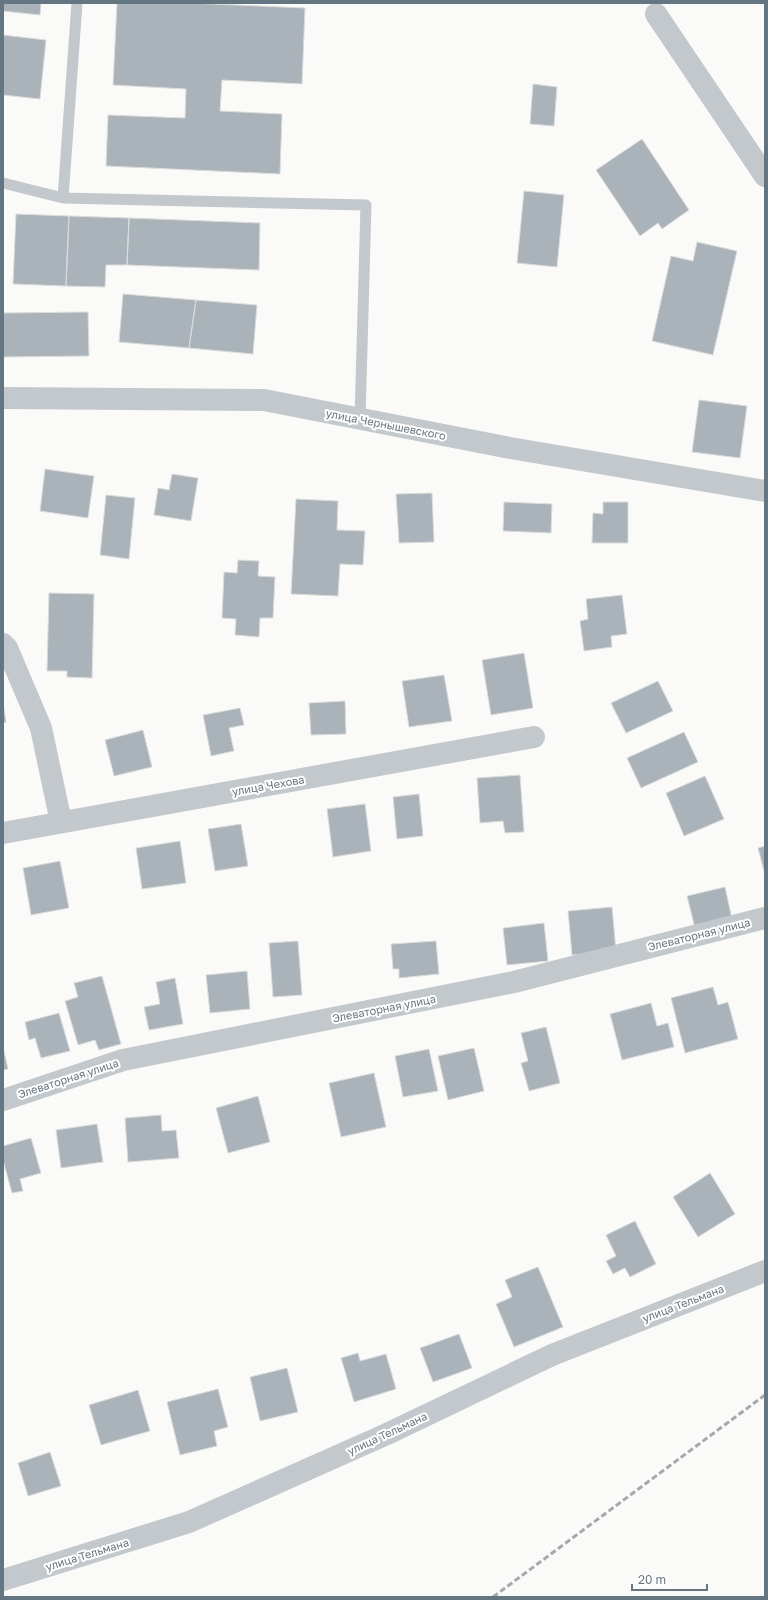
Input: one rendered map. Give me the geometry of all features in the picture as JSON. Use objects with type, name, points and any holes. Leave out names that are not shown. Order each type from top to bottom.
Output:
[{"type":"street","points":[[656,14],[765,176]]},
{"type":"street","name":"улица Чернышевского","points":[[3,398],[264,400],[510,448],[765,491]]},
{"type":"street","points":[[3,644],[7,648],[41,728],[61,822]]},
{"type":"street","name":"улица Чехова","points":[[3,833],[534,737]]},
{"type":"street","name":"Элеваторная улица","points":[[3,1100],[123,1060],[514,982],[765,918]]},
{"type":"street","name":"улица Тельмана","points":[[3,1580],[189,1522],[387,1434],[552,1355],[765,1271]]},
{"type":"lane","points":[[63,198],[77,3]]},
{"type":"lane","points":[[3,183],[63,198],[366,205],[360,419]]},
{"type":"building","points":[[3,3],[41,3],[40,15],[3,11]]},
{"type":"building","points":[[117,3],[190,3],[305,8],[302,84],[222,80],[220,111],[282,114],[280,174],[106,166],[108,115],[185,118],[186,89],[113,85]]},
{"type":"building","points":[[3,35],[46,40],[40,99],[3,95]]},
{"type":"building","points":[[533,84],[557,87],[554,126],[530,124]]},
{"type":"building","points":[[642,139],[689,210],[662,229],[658,223],[640,236],[596,170]]},
{"type":"building","points":[[524,191],[564,195],[557,267],[517,263]]},
{"type":"building","points":[[16,214],[69,216],[66,286],[13,284]]},
{"type":"building","points":[[69,216],[129,218],[127,265],[106,265],[105,287],[66,286]]},
{"type":"building","points":[[129,218],[260,223],[259,270],[127,265]]},
{"type":"building","points":[[697,242],[737,251],[713,355],[652,341],[671,256],[693,261]]},
{"type":"building","points":[[123,294],[196,300],[189,348],[119,342]]},
{"type":"building","points":[[196,300],[257,305],[253,354],[189,348]]},
{"type":"building","points":[[88,312],[89,356],[3,357],[3,313]]},
{"type":"building","points":[[699,400],[747,406],[740,458],[692,452]]},
{"type":"building","points":[[45,469],[94,476],[88,518],[40,511]]},
{"type":"building","points":[[172,474],[198,478],[191,521],[154,515],[158,488],[169,490]]},
{"type":"building","points":[[432,493],[434,542],[399,543],[396,494]]},
{"type":"building","points":[[106,495],[135,498],[129,559],[100,555]]},
{"type":"building","points":[[296,499],[338,501],[337,530],[365,531],[363,565],[340,564],[338,596],[291,594]]},
{"type":"building","points":[[504,502],[552,504],[551,533],[503,531]]},
{"type":"building","points":[[603,502],[628,502],[628,543],[592,543],[593,513],[603,514]]},
{"type":"building","points":[[238,560],[259,561],[258,576],[275,577],[273,618],[260,618],[259,637],[235,635],[236,619],[222,618],[224,572],[237,573]]},
{"type":"building","points":[[49,593],[94,594],[92,678],[67,677],[67,671],[47,671]]},
{"type":"building","points":[[622,595],[627,634],[611,636],[612,647],[584,651],[580,621],[588,619],[586,599]]},
{"type":"building","points":[[524,653],[533,708],[491,715],[482,660]]},
{"type":"building","points":[[444,675],[452,721],[409,727],[402,681]]},
{"type":"building","points":[[658,681],[673,711],[626,733],[611,703]]},
{"type":"building","points":[[345,701],[346,734],[311,735],[309,703]]},
{"type":"building","points":[[3,702],[6,722],[3,723]]},
{"type":"building","points":[[240,708],[244,725],[229,728],[234,751],[211,756],[203,715]]},
{"type":"building","points":[[143,730],[152,767],[114,776],[105,740]]},
{"type":"building","points":[[684,732],[698,762],[641,788],[627,758]]},
{"type":"building","points":[[520,775],[524,832],[505,833],[503,821],[480,823],[477,778]]},
{"type":"building","points":[[705,776],[724,819],[684,836],[666,793]]},
{"type":"building","points":[[419,794],[423,836],[397,839],[393,797]]},
{"type":"building","points":[[365,804],[371,851],[333,857],[327,809]]},
{"type":"building","points":[[241,824],[248,866],[215,871],[208,829]]},
{"type":"building","points":[[180,841],[186,883],[142,889],[136,848]]},
{"type":"building","points":[[765,846],[765,875],[758,848]]},
{"type":"building","points":[[60,861],[69,908],[31,915],[23,868]]},
{"type":"building","points":[[725,887],[732,919],[695,928],[687,896]]},
{"type":"building","points":[[612,907],[616,951],[572,955],[568,911]]},
{"type":"building","points":[[544,923],[548,961],[507,965],[503,928]]},
{"type":"building","points":[[298,941],[302,995],[273,997],[269,943]]},
{"type":"building","points":[[436,941],[439,974],[399,978],[399,969],[393,969],[391,944]]},
{"type":"building","points":[[247,971],[250,1009],[210,1013],[206,975]]},
{"type":"building","points":[[102,976],[121,1044],[99,1050],[95,1040],[78,1045],[65,1001],[78,997],[74,983]]},
{"type":"building","points":[[175,978],[183,1024],[149,1030],[144,1007],[160,1004],[156,982]]},
{"type":"building","points":[[713,987],[718,1005],[728,1002],[738,1039],[685,1053],[671,998]]},
{"type":"building","points":[[651,1003],[657,1026],[668,1023],[674,1047],[622,1060],[610,1014]]},
{"type":"building","points":[[59,1013],[70,1051],[41,1058],[35,1038],[29,1040],[25,1022]]},
{"type":"building","points":[[546,1027],[560,1083],[529,1091],[521,1063],[528,1061],[521,1033]]},
{"type":"building","points":[[3,1047],[8,1069],[3,1070]]},
{"type":"building","points":[[474,1048],[484,1091],[448,1100],[438,1056]]},
{"type":"building","points":[[429,1049],[438,1091],[403,1097],[395,1056]]},
{"type":"building","points":[[374,1073],[386,1127],[341,1137],[329,1083]]},
{"type":"building","points":[[258,1096],[270,1142],[228,1153],[216,1108]]},
{"type":"building","points":[[161,1115],[162,1131],[176,1130],[179,1158],[128,1162],[125,1118]]},
{"type":"building","points":[[97,1124],[103,1162],[61,1168],[56,1130]]},
{"type":"building","points":[[31,1138],[41,1173],[20,1179],[23,1191],[12,1193],[3,1160],[3,1146]]},
{"type":"building","points":[[710,1173],[735,1214],[698,1237],[673,1197]]},
{"type":"building","points":[[635,1221],[656,1264],[630,1277],[625,1268],[613,1274],[606,1261],[616,1256],[606,1235]]},
{"type":"building","points":[[538,1267],[563,1327],[514,1347],[496,1304],[512,1297],[505,1280]]},
{"type":"building","points":[[459,1334],[472,1368],[433,1382],[420,1348]]},
{"type":"building","points":[[358,1353],[360,1361],[386,1354],[396,1389],[354,1402],[341,1358]]},
{"type":"building","points":[[287,1368],[298,1412],[260,1421],[250,1377]]},
{"type":"building","points":[[218,1389],[228,1427],[214,1431],[217,1446],[180,1455],[167,1402]]},
{"type":"building","points":[[138,1390],[150,1431],[101,1445],[89,1405]]},
{"type":"building","points":[[50,1452],[61,1486],[28,1496],[18,1463]]},
{"type":"railway","points":[[493,1597],[765,1395]]}]
